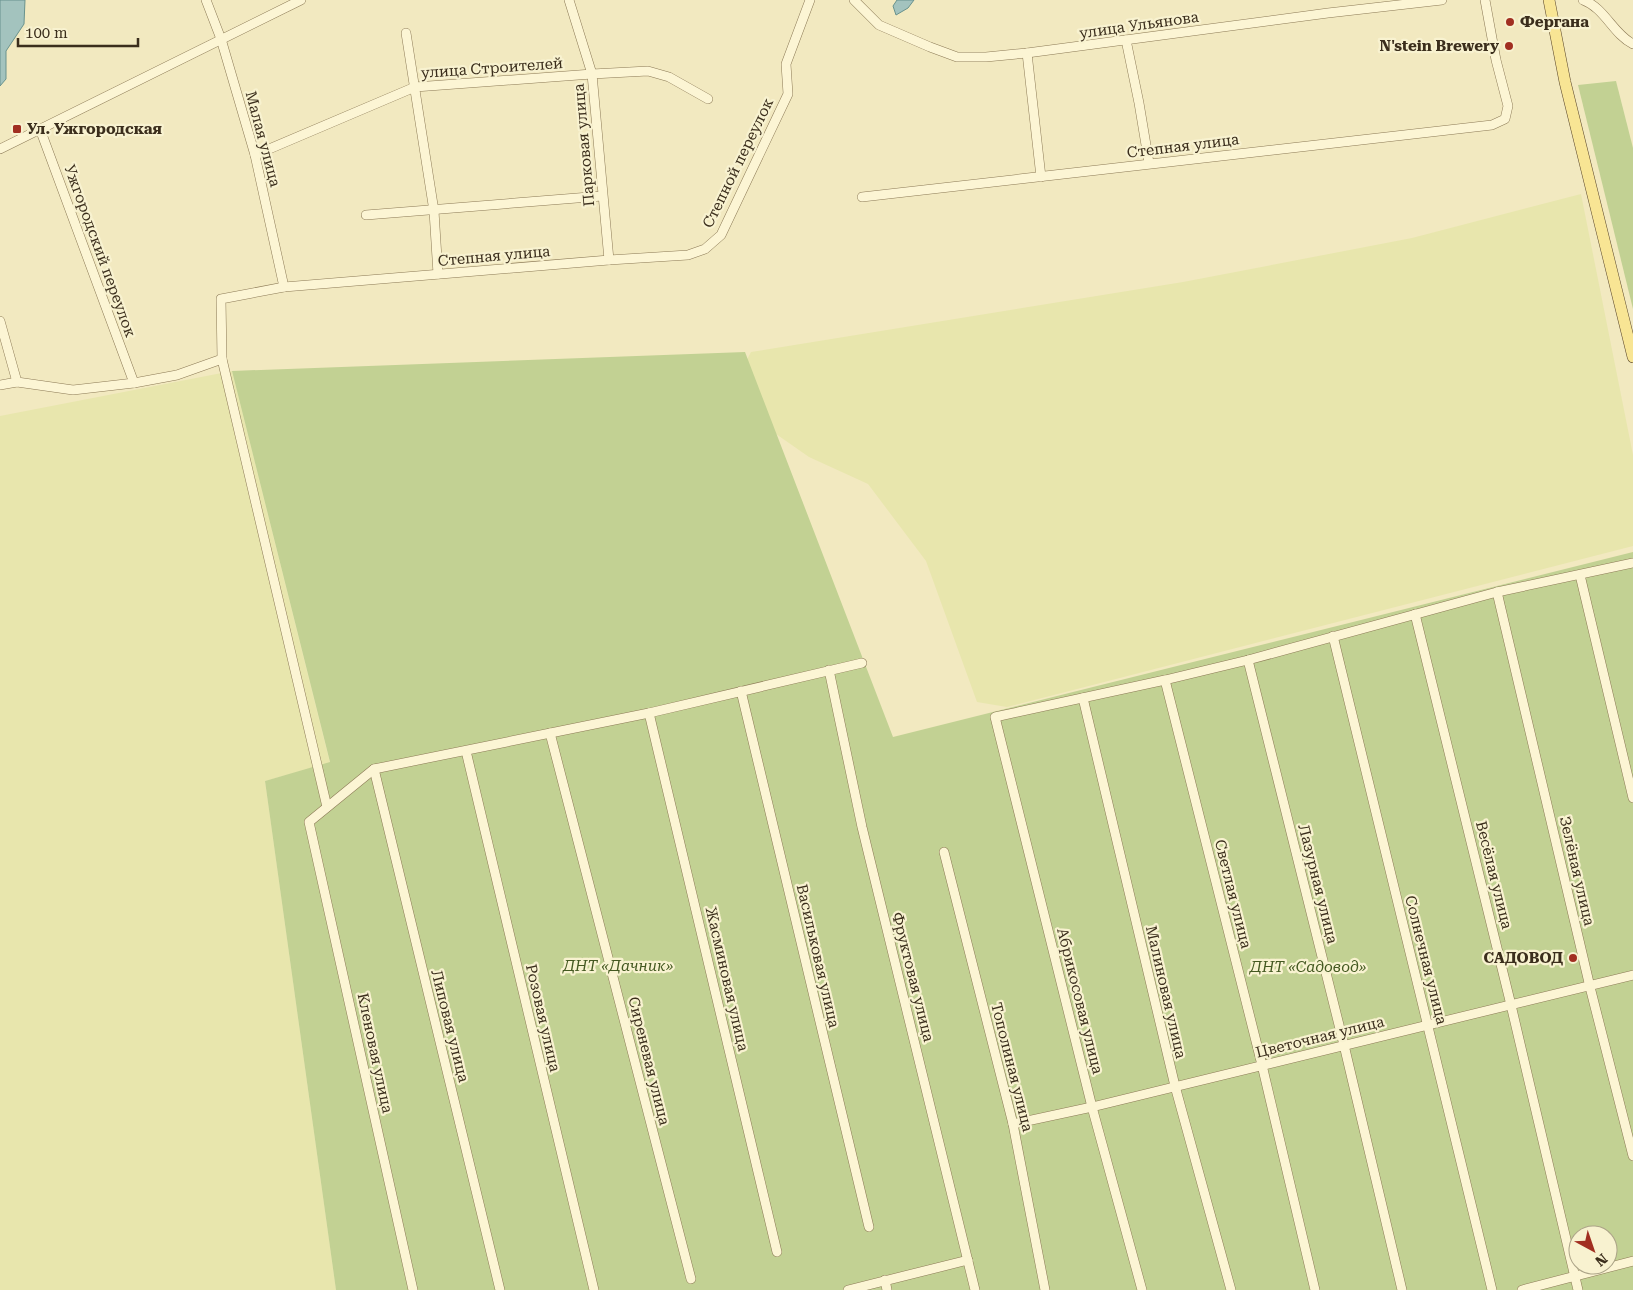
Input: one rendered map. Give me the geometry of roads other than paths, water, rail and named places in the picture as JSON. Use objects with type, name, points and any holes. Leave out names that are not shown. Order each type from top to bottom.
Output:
[{"type":"main road","points":[[1548,0],[1565,82],[1633,356]]},
{"type":"street","name":"Малая улица","points":[[206,0],[221,39],[255,155],[284,287]]},
{"type":"street","points":[[0,149],[301,0]]},
{"type":"street","name":"Парковая улица","points":[[569,0],[592,74],[608,260]]},
{"type":"street","name":"Степной переулок","points":[[705,249],[721,235],[788,94],[786,64],[810,0]]},
{"type":"street","name":"улица Ульянова","points":[[854,0],[879,25],[957,57],[986,57],[1027,53],[1328,13],[1442,0]]},
{"type":"street","name":"Степная улица","points":[[862,197],[1492,124],[1505,118],[1508,106],[1496,60],[1485,0]]},
{"type":"street","points":[[1584,0],[1593,4],[1625,40],[1633,44]]},
{"type":"street","points":[[406,33],[434,211],[438,274]]},
{"type":"street","points":[[1126,40],[1139,103],[1148,163]]},
{"type":"street","points":[[1027,53],[1041,176]]},
{"type":"street","name":"улица Строителей","points":[[255,155],[415,87],[648,71],[669,76],[708,99]]},
{"type":"street","name":"Ужгородский переулок","points":[[40,129],[134,383]]},
{"type":"street","points":[[366,215],[602,196]]},
{"type":"street","name":"Степная улица","points":[[222,358],[221,299],[284,287],[688,255],[705,249]]},
{"type":"street","points":[[0,321],[17,382]]},
{"type":"street","points":[[0,385],[17,382],[73,390],[134,383],[177,375],[222,358],[327,808],[374,769],[466,752],[862,663]]},
{"type":"street","points":[[1083,698],[1248,660],[1498,592],[1633,563]]},
{"type":"street","points":[[1580,575],[1633,798]]},
{"type":"street","name":"Зелёная улица","points":[[1498,592],[1590,986],[1633,1156]]},
{"type":"street","name":"Весёлая улица","points":[[1415,614],[1511,1005],[1578,1290]]},
{"type":"street","name":"Солнечная улица","points":[[1333,636],[1492,1290]]},
{"type":"street","name":"Лазурная улица","points":[[1248,660],[1344,1045],[1402,1290]]},
{"type":"street","name":"Фруктовая улица","points":[[829,670],[862,827],[975,1290]]},
{"type":"street","name":"Светлая улица","points":[[1165,680],[1262,1065],[1315,1290]]},
{"type":"street","name":"Васильковая улица","points":[[741,691],[869,1227]]},
{"type":"street","name":"Абрикосовая улица","points":[[1083,698],[995,717],[1092,1107],[1142,1290]]},
{"type":"street","name":"Малиновая улица","points":[[1083,698],[1175,1086],[1231,1290]]},
{"type":"street","name":"Жасминовая улица","points":[[649,712],[777,1252]]},
{"type":"street","name":"Сиреневая улица","points":[[550,733],[691,1279]]},
{"type":"street","name":"Розовая улица","points":[[466,752],[594,1290]]},
{"type":"street","name":"Липовая улица","points":[[374,769],[500,1290]]},
{"type":"street","name":"Кленовая улица","points":[[327,808],[309,822],[413,1290]]},
{"type":"street","name":"Тополиная улица","points":[[944,852],[1013,1124],[1044,1290]]},
{"type":"street","name":"Цветочная улица","points":[[1013,1124],[1092,1107],[1633,975]]},
{"type":"street","points":[[848,1290],[968,1260]]},
{"type":"street","points":[[1522,1290],[1633,1261]]},
{"type":"street","points":[[884,1280],[887,1290]]},
{"type":"water","points":[[0,0],[25,0],[24,24],[6,51],[6,79],[0,86]]},
{"type":"water","points":[[897,0],[914,0],[908,8],[896,15],[893,6]]},
{"type":"place","name":"Фергана","points":[[1510,22]]},
{"type":"place","name":"N'stein Brewery","points":[[1509,46]]},
{"type":"place","name":"Ул. Ужгородская","points":[[17,129]]},
{"type":"place","name":"САДОВОД","points":[[1573,958]]},
{"type":"park label","name":"ДНТ «Дачник»","points":[[618,966]]},
{"type":"park label","name":"ДНТ «Садовод»","points":[[1308,967]]}]
